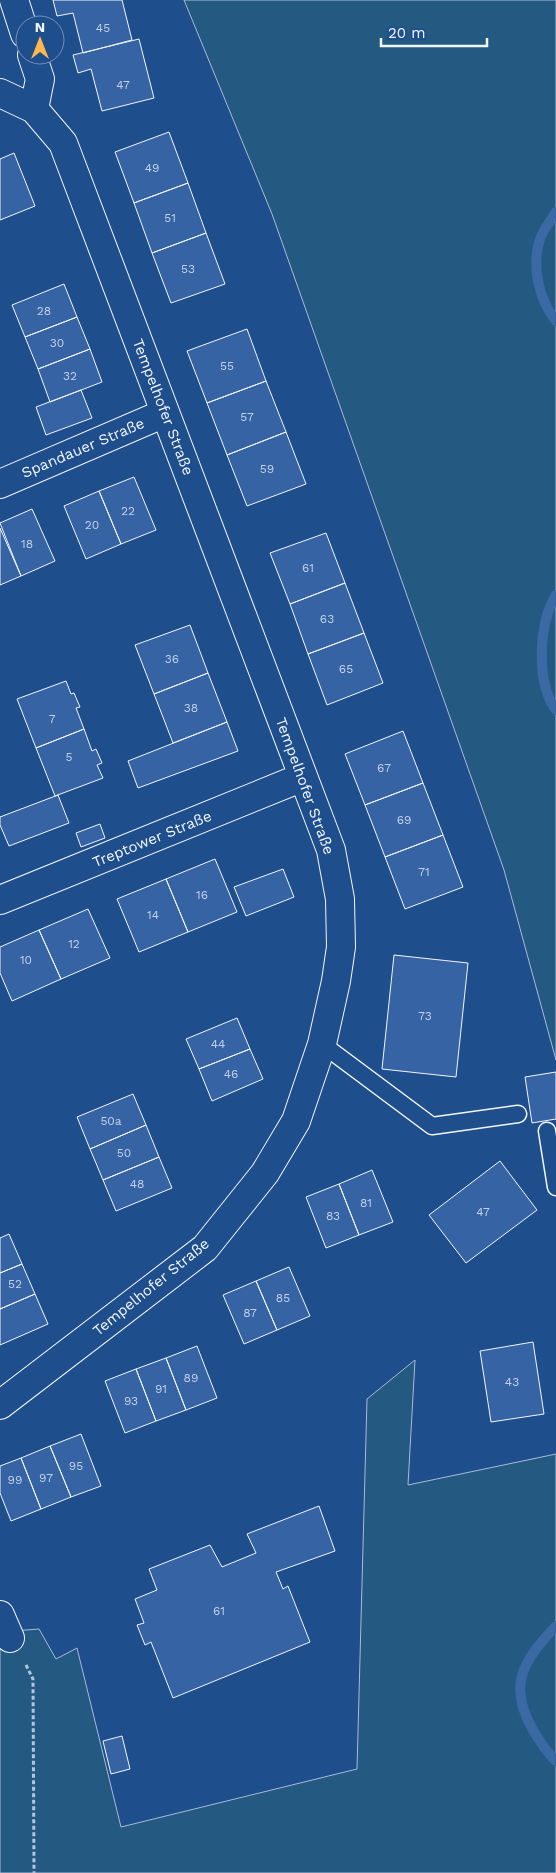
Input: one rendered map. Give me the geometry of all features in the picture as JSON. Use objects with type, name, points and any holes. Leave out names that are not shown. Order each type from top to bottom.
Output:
[{"type":"street","points":[[14,0],[19,15]]},
{"type":"street","points":[[34,109],[40,80],[35,65]]},
{"type":"street","name":"Tempelhofer Straße","points":[[0,93],[34,109],[63,142],[331,850],[340,899],[341,947],[322,1044],[296,1121],[265,1173],[205,1248],[0,1405]]},
{"type":"street","name":"Spandauer Straße","points":[[0,484],[165,413]]},
{"type":"street","name":"Treptower Straße","points":[[0,900],[304,777]]},
{"type":"lane","points":[[322,1044],[432,1126],[518,1114]]},
{"type":"lane","points":[[547,1131],[556,1187]]},
{"type":"path","points":[[5,1627],[33,1679],[34,1873]]},
{"type":"shaded area","points":[[184,0],[556,0],[556,1060],[504,870],[272,214]]},
{"type":"shaded area","points":[[415,1360],[408,1485],[556,1454],[556,1873],[0,1873],[0,1632],[39,1629],[56,1659],[77,1648],[121,1827],[357,1769],[367,1399]]},
{"type":"building","points":[[53,0],[122,0],[132,40],[83,53],[73,13],[57,15]]},
{"type":"building","points":[[139,39],[154,98],[102,111],[91,69],[78,73],[73,55]]},
{"type":"building","points":[[169,132],[188,183],[134,203],[115,152]]},
{"type":"building","points":[[14,153],[35,206],[0,220],[0,159]]},
{"type":"building","points":[[188,183],[206,233],[152,253],[134,203]]},
{"type":"building","points":[[206,233],[225,284],[171,303],[152,253]]},
{"type":"building","points":[[64,284],[77,317],[25,337],[12,305]]},
{"type":"building","points":[[77,317],[90,349],[38,369],[25,337]]},
{"type":"building","points":[[247,329],[266,381],[207,403],[187,351]]},
{"type":"building","points":[[90,349],[102,382],[50,402],[38,369]]},
{"type":"building","points":[[266,381],[286,432],[227,455],[207,403]]},
{"type":"building","points":[[81,390],[92,418],[46,435],[36,407]]},
{"type":"building","points":[[286,432],[306,484],[247,506],[227,455]]},
{"type":"building","points":[[134,477],[156,530],[121,544],[99,491]]},
{"type":"building","points":[[99,491],[121,544],[86,559],[64,506]]},
{"type":"building","points":[[32,509],[55,561],[21,576],[0,523]]},
{"type":"building","points":[[0,528],[21,576],[0,585]]},
{"type":"building","points":[[326,533],[345,583],[290,604],[270,553]]},
{"type":"building","points":[[345,583],[364,633],[308,654],[290,604]]},
{"type":"building","points":[[190,625],[208,673],[154,694],[135,645]]},
{"type":"building","points":[[364,633],[383,683],[327,705],[308,654]]},
{"type":"building","points":[[208,673],[227,722],[173,743],[154,694]]},
{"type":"building","points":[[66,681],[71,694],[74,693],[80,707],[76,708],[84,729],[36,748],[17,699]]},
{"type":"building","points":[[227,722],[238,751],[138,788],[128,761]]},
{"type":"building","points":[[84,729],[92,751],[96,749],[102,763],[97,765],[103,778],[55,796],[36,748]]},
{"type":"building","points":[[403,731],[423,783],[365,805],[345,754]]},
{"type":"building","points":[[423,783],[443,835],[385,857],[365,805]]},
{"type":"building","points":[[58,795],[69,823],[9,846],[0,825],[0,817]]},
{"type":"building","points":[[100,824],[105,838],[81,847],[76,833]]},
{"type":"building","points":[[443,835],[463,887],[405,909],[385,857]]},
{"type":"building","points":[[215,859],[237,912],[188,932],[166,879]]},
{"type":"building","points":[[283,869],[294,897],[246,916],[234,887]]},
{"type":"building","points":[[166,879],[188,932],[139,952],[117,899]]},
{"type":"building","points":[[88,909],[110,958],[61,979],[39,930]]},
{"type":"building","points":[[39,930],[61,979],[12,1001],[0,973],[0,947]]},
{"type":"building","points":[[394,955],[468,963],[456,1077],[382,1069]]},
{"type":"building","points":[[237,1018],[250,1049],[199,1069],[186,1039]]},
{"type":"building","points":[[250,1049],[263,1079],[212,1101],[199,1069]]},
{"type":"building","points":[[556,1072],[556,1119],[532,1123],[525,1077]]},
{"type":"building","points":[[133,1094],[146,1125],[90,1149],[77,1117]]},
{"type":"building","points":[[146,1125],[159,1157],[103,1180],[90,1149]]},
{"type":"building","points":[[159,1157],[172,1188],[116,1211],[103,1180]]},
{"type":"building","points":[[500,1161],[537,1210],[466,1263],[429,1215]]},
{"type":"building","points":[[372,1170],[393,1222],[359,1235],[339,1184]]},
{"type":"building","points":[[339,1184],[359,1235],[326,1248],[306,1197]]},
{"type":"building","points":[[9,1234],[22,1264],[0,1273],[0,1238]]},
{"type":"building","points":[[22,1264],[35,1294],[0,1309],[0,1273]]},
{"type":"building","points":[[289,1267],[310,1316],[277,1330],[256,1281]]},
{"type":"building","points":[[256,1281],[277,1330],[244,1344],[223,1295]]},
{"type":"building","points":[[35,1294],[48,1324],[0,1345],[0,1309]]},
{"type":"building","points":[[533,1342],[544,1414],[491,1422],[480,1351]]},
{"type":"building","points":[[197,1346],[217,1398],[186,1410],[166,1358]]},
{"type":"building","points":[[166,1358],[186,1410],[156,1421],[136,1369]]},
{"type":"building","points":[[136,1369],[156,1421],[125,1433],[105,1381]]},
{"type":"building","points":[[81,1434],[101,1486],[71,1497],[50,1446]]},
{"type":"building","points":[[50,1446],[71,1497],[41,1509],[21,1458]]},
{"type":"building","points":[[21,1458],[41,1509],[11,1521],[0,1493],[0,1466]]},
{"type":"building","points":[[319,1506],[335,1551],[276,1572],[283,1589],[288,1586],[310,1642],[173,1698],[151,1642],[145,1645],[137,1625],[144,1623],[135,1599],[157,1590],[149,1569],[210,1545],[222,1567],[256,1553],[247,1534]]},
{"type":"building","points":[[122,1736],[130,1769],[111,1774],[103,1741]]},
{"type":"waterway","points":[[556,212],[541,236],[536,260],[541,293],[550,313],[556,321]]},
{"type":"waterway","points":[[556,595],[546,621],[542,653],[545,685],[556,710]]},
{"type":"waterway","points":[[556,1626],[527,1662],[522,1674],[520,1687],[525,1714],[533,1730],[556,1761]]}]
